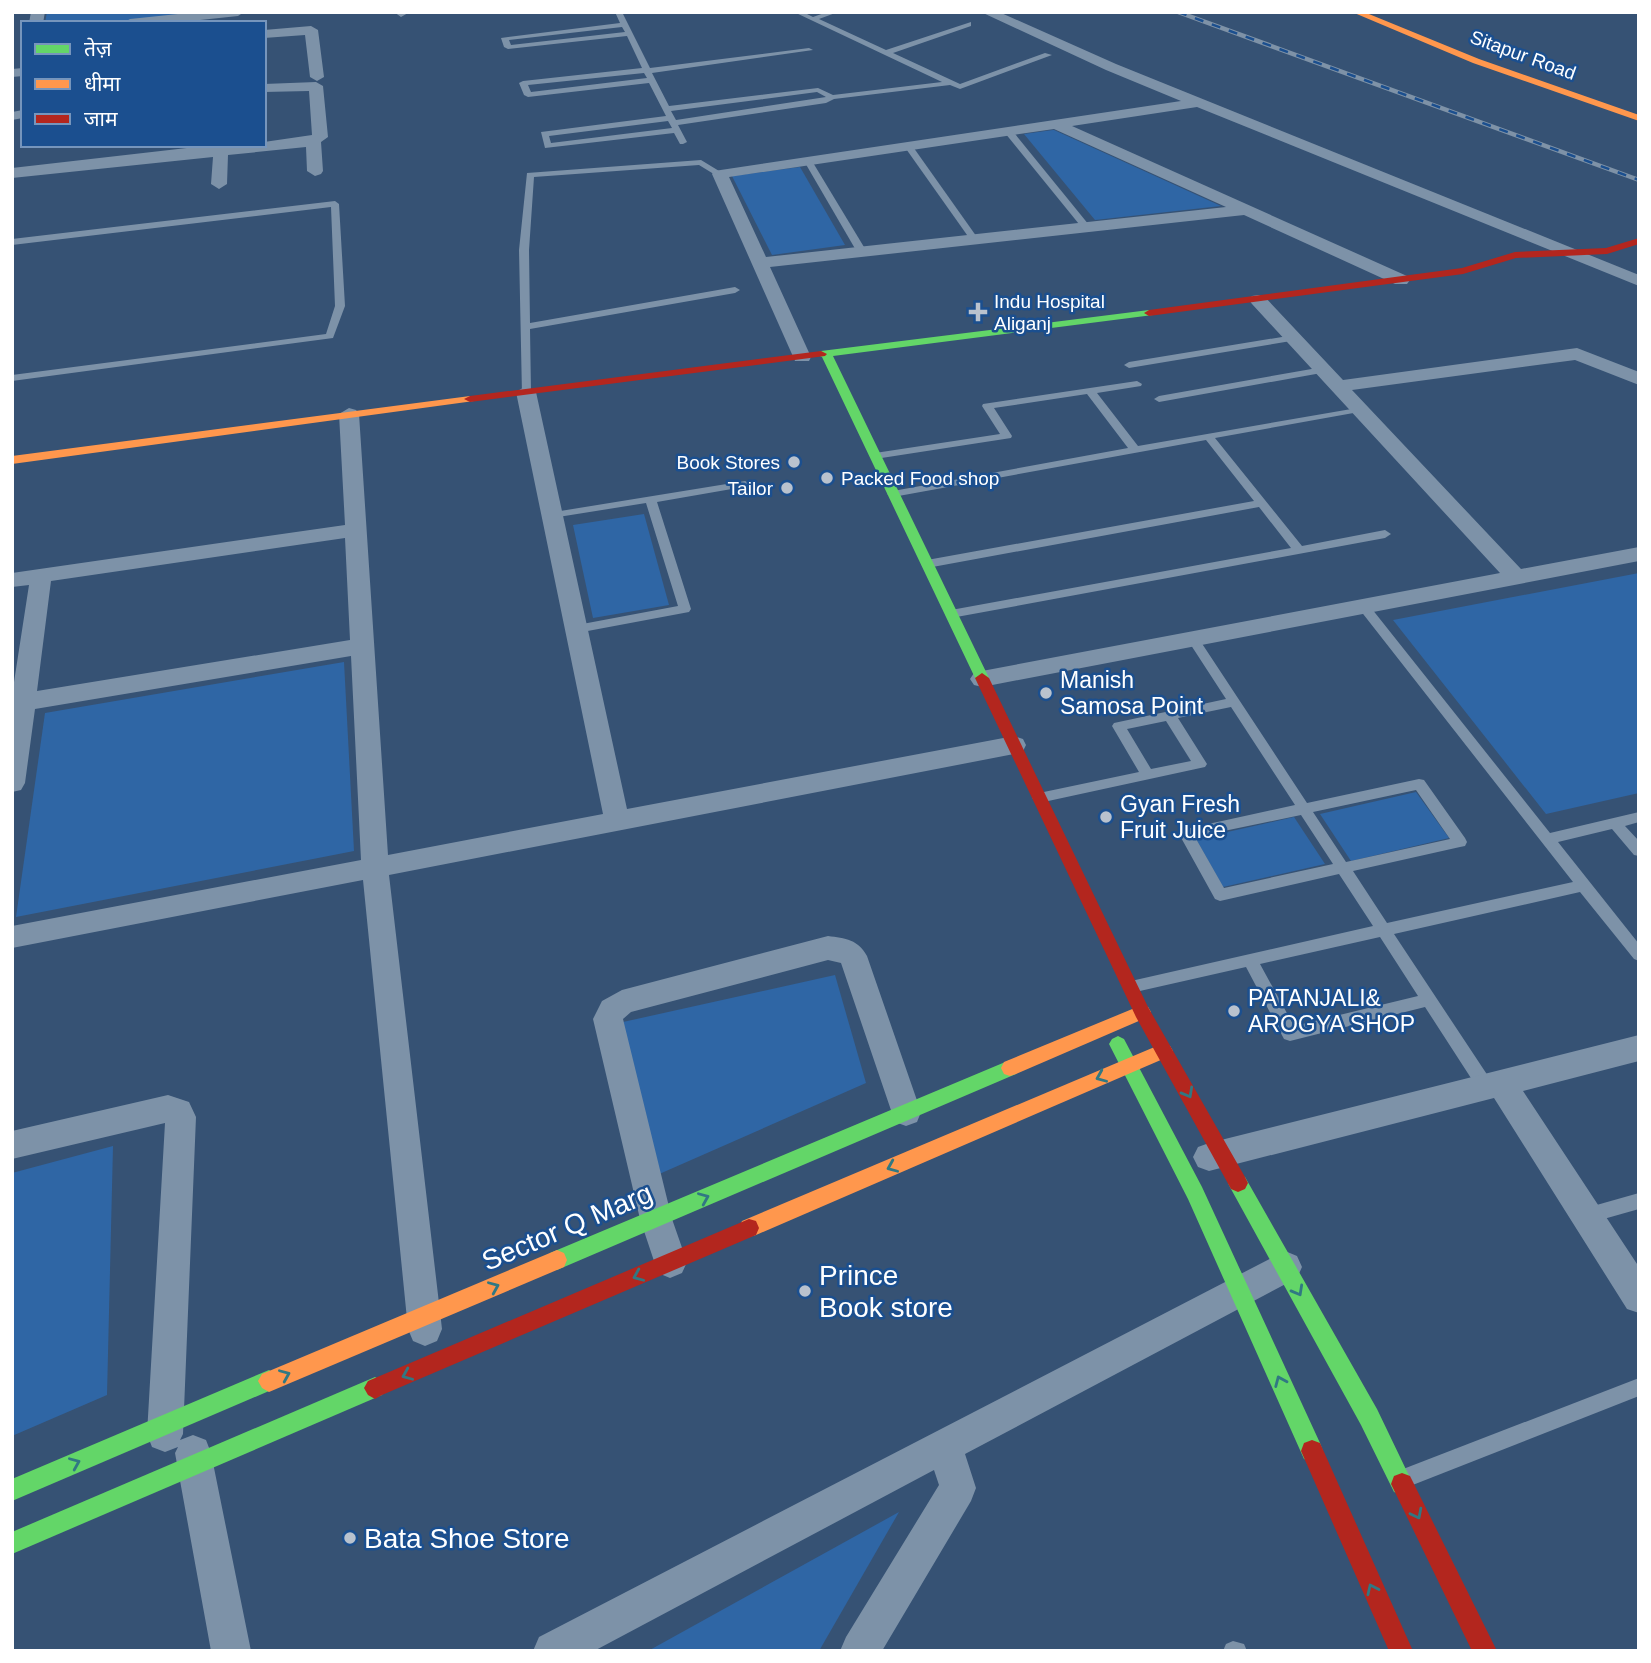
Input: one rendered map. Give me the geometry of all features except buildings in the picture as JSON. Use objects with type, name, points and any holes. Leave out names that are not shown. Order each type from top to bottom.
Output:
[{"type":"street","points":[[150,21],[238,12]]},
{"type":"street","points":[[987,12],[1197,102],[1639,281]]},
{"type":"street","name":"Sitapur Road","points":[[1356,12],[1476,61],[1639,118]]},
{"type":"street","name":"Sitapur Road","points":[[1386,12],[1503,58],[1639,104]]},
{"type":"street","points":[[266,34],[311,30],[317,77]]},
{"type":"street","points":[[266,88],[316,86],[321,134],[313,141],[266,145]]},
{"type":"street","points":[[802,357],[720,174],[1197,102]]},
{"type":"street","points":[[1056,124],[1401,280]]},
{"type":"street","points":[[313,141],[315,171]]},
{"type":"street","points":[[12,173],[221,148],[219,184]]},
{"type":"street","points":[[760,264],[1245,209]]},
{"type":"street","points":[[12,460],[349,414],[1258,300],[1463,271],[1515,255],[1607,251],[1639,241]]},
{"type":"street","points":[[1258,300],[1517,578]]},
{"type":"street","points":[[826,354],[1142,1012],[1369,1417],[1485,1651]]},
{"type":"street","points":[[1338,386],[1577,354],[1639,379]]},
{"type":"street","points":[[526,392],[617,821]]},
{"type":"street","points":[[349,414],[375,867],[423,1317],[431,1365]]},
{"type":"street","points":[[12,580],[355,530]]},
{"type":"street","points":[[982,679],[1639,554]]},
{"type":"street","points":[[12,783],[41,576]]},
{"type":"street","points":[[23,702],[362,646]]},
{"type":"street","points":[[12,937],[1014,746]]},
{"type":"street","points":[[670,1262],[656,1219],[608,1019],[612,1010],[622,1002],[828,948],[843,949],[853,956],[906,1112]]},
{"type":"street","name":"Sector Q Marg","points":[[12,1490],[1142,1012]]},
{"type":"street","points":[[1108,1027],[1223,1247],[1350,1543],[1401,1651]]},
{"type":"street","points":[[1180,1164],[1639,1048]]},
{"type":"street","points":[[12,1543],[1164,1051]]},
{"type":"street","points":[[1493,1085],[1586,1216],[1639,1297]]},
{"type":"street","points":[[12,1146],[168,1108],[178,1112],[181,1117],[175,1421],[180,1472],[231,1651]]},
{"type":"street","points":[[553,1651],[1285,1267]]},
{"type":"street","points":[[860,1651],[958,1488],[944,1445]]},
{"type":"lane","points":[[618,12],[683,142]]},
{"type":"lane","points":[[797,12],[960,87],[1048,55]]},
{"type":"lane","points":[[813,19],[835,12]]},
{"type":"lane","points":[[886,53],[968,24]]},
{"type":"lane","points":[[624,25],[505,38],[508,47],[629,34]]},
{"type":"lane","points":[[652,80],[528,95],[523,83],[647,71],[808,50]]},
{"type":"lane","points":[[674,124],[544,134],[548,146],[825,101],[832,97],[951,83]]},
{"type":"lane","points":[[666,109],[818,90],[832,97]]},
{"type":"lane","points":[[1008,131],[1086,227]]},
{"type":"lane","points":[[908,146],[975,240]]},
{"type":"lane","points":[[808,161],[862,252]]},
{"type":"lane","points":[[526,392],[524,250],[530,176],[702,162],[720,174]]},
{"type":"lane","points":[[12,242],[335,204],[340,306],[330,336],[12,378]]},
{"type":"lane","points":[[525,327],[735,290]]},
{"type":"lane","points":[[1129,365],[1294,338]]},
{"type":"lane","points":[[1159,399],[1323,370]]},
{"type":"lane","points":[[875,456],[1007,436],[987,407],[1137,384]]},
{"type":"lane","points":[[1090,391],[1135,450]]},
{"type":"lane","points":[[893,494],[1359,409]]},
{"type":"lane","points":[[1208,436],[1299,550]]},
{"type":"lane","points":[[552,516],[744,484]]},
{"type":"lane","points":[[577,629],[685,609],[651,500]]},
{"type":"lane","points":[[927,564],[1262,503]]},
{"type":"lane","points":[[951,614],[1385,534]]},
{"type":"lane","points":[[1364,607],[1639,955]]},
{"type":"lane","points":[[1193,639],[1429,1000],[1493,1085]]},
{"type":"lane","points":[[1147,775],[1119,726],[1234,702]]},
{"type":"lane","points":[[1040,798],[1200,764],[1169,715]]},
{"type":"lane","points":[[1419,784],[1460,842],[1220,895],[1186,834],[1304,809],[1419,784]]},
{"type":"lane","points":[[1548,839],[1639,817]]},
{"type":"lane","points":[[1615,823],[1639,851]]},
{"type":"lane","points":[[1131,987],[1584,886]]},
{"type":"lane","points":[[1250,961],[1290,1034],[1429,1000]]},
{"type":"lane","points":[[1586,1216],[1639,1201]]},
{"type":"lane","points":[[1400,1480],[1639,1387]]},
{"type":"shaded area","points":[[47,12],[207,12],[123,21],[45,21]]},
{"type":"shaded area","points":[[1053,130],[1221,206],[1095,220],[1024,134]]},
{"type":"shaded area","points":[[800,167],[845,245],[772,255],[732,176]]},
{"type":"shaded area","points":[[644,514],[669,605],[593,618],[573,525]]},
{"type":"shaded area","points":[[1639,573],[1639,793],[1546,814],[1393,620]]},
{"type":"shaded area","points":[[344,662],[354,851],[16,917],[45,713]]},
{"type":"shaded area","points":[[1416,792],[1449,838],[1351,861],[1320,814]]},
{"type":"shaded area","points":[[1294,817],[1325,864],[1223,887],[1196,839]]},
{"type":"shaded area","points":[[835,975],[866,1083],[657,1175],[623,1022]]},
{"type":"shaded area","points":[[113,1146],[107,1395],[12,1436],[12,1173]]},
{"type":"shaded area","points":[[899,1512],[819,1651],[648,1651]]},
{"type":"railway","points":[[1178,12],[1639,180]]},
{"type":"traffic: fast","points":[[821,354],[1149,313]]},
{"type":"traffic: fast","points":[[826,354],[982,678]]},
{"type":"traffic: fast","points":[[1118,1044],[1195,1193],[1312,1451]]},
{"type":"traffic: fast","points":[[557,1260],[1010,1068]]},
{"type":"traffic: fast","points":[[1238,1183],[1369,1417],[1402,1484]]},
{"type":"traffic: fast","points":[[12,1490],[269,1381]]},
{"type":"traffic: fast","points":[[12,1543],[375,1388]]},
{"type":"traffic: slow","points":[[1356,12],[1476,61],[1639,118]]},
{"type":"traffic: slow","points":[[12,460],[470,399]]},
{"type":"traffic: slow","points":[[1010,1068],[1142,1012]]},
{"type":"traffic: slow","points":[[749,1228],[1164,1051]]},
{"type":"traffic: slow","points":[[269,1381],[557,1260]]},
{"type":"traffic: jam","points":[[1149,313],[1463,271],[1515,255],[1607,251],[1639,241]]},
{"type":"traffic: jam","points":[[470,399],[821,354]]},
{"type":"traffic: jam","points":[[982,678],[1142,1012],[1238,1183]]},
{"type":"traffic: jam","points":[[375,1388],[749,1228]]},
{"type":"traffic: jam","points":[[1312,1451],[1401,1651]]},
{"type":"traffic: jam","points":[[1402,1484],[1485,1651]]},
{"type":"place","name":"Indu Hospital Aliganj","points":[[978,312]]},
{"type":"place","name":"Book Stores","points":[[794,462]]},
{"type":"place","name":"Packed Food shop","points":[[827,478]]},
{"type":"place","name":"Tailor","points":[[787,488]]},
{"type":"place","name":"Manish Samosa Point","points":[[1046,693]]},
{"type":"place","name":"Gyan Fresh Fruit Juice","points":[[1106,817]]},
{"type":"place","name":"PATANJALI& AROGYA SHOP","points":[[1234,1011]]},
{"type":"place","name":"Prince Book store","points":[[805,1291]]},
{"type":"place","name":"Bata Shoe Store","points":[[350,1538]]}]
